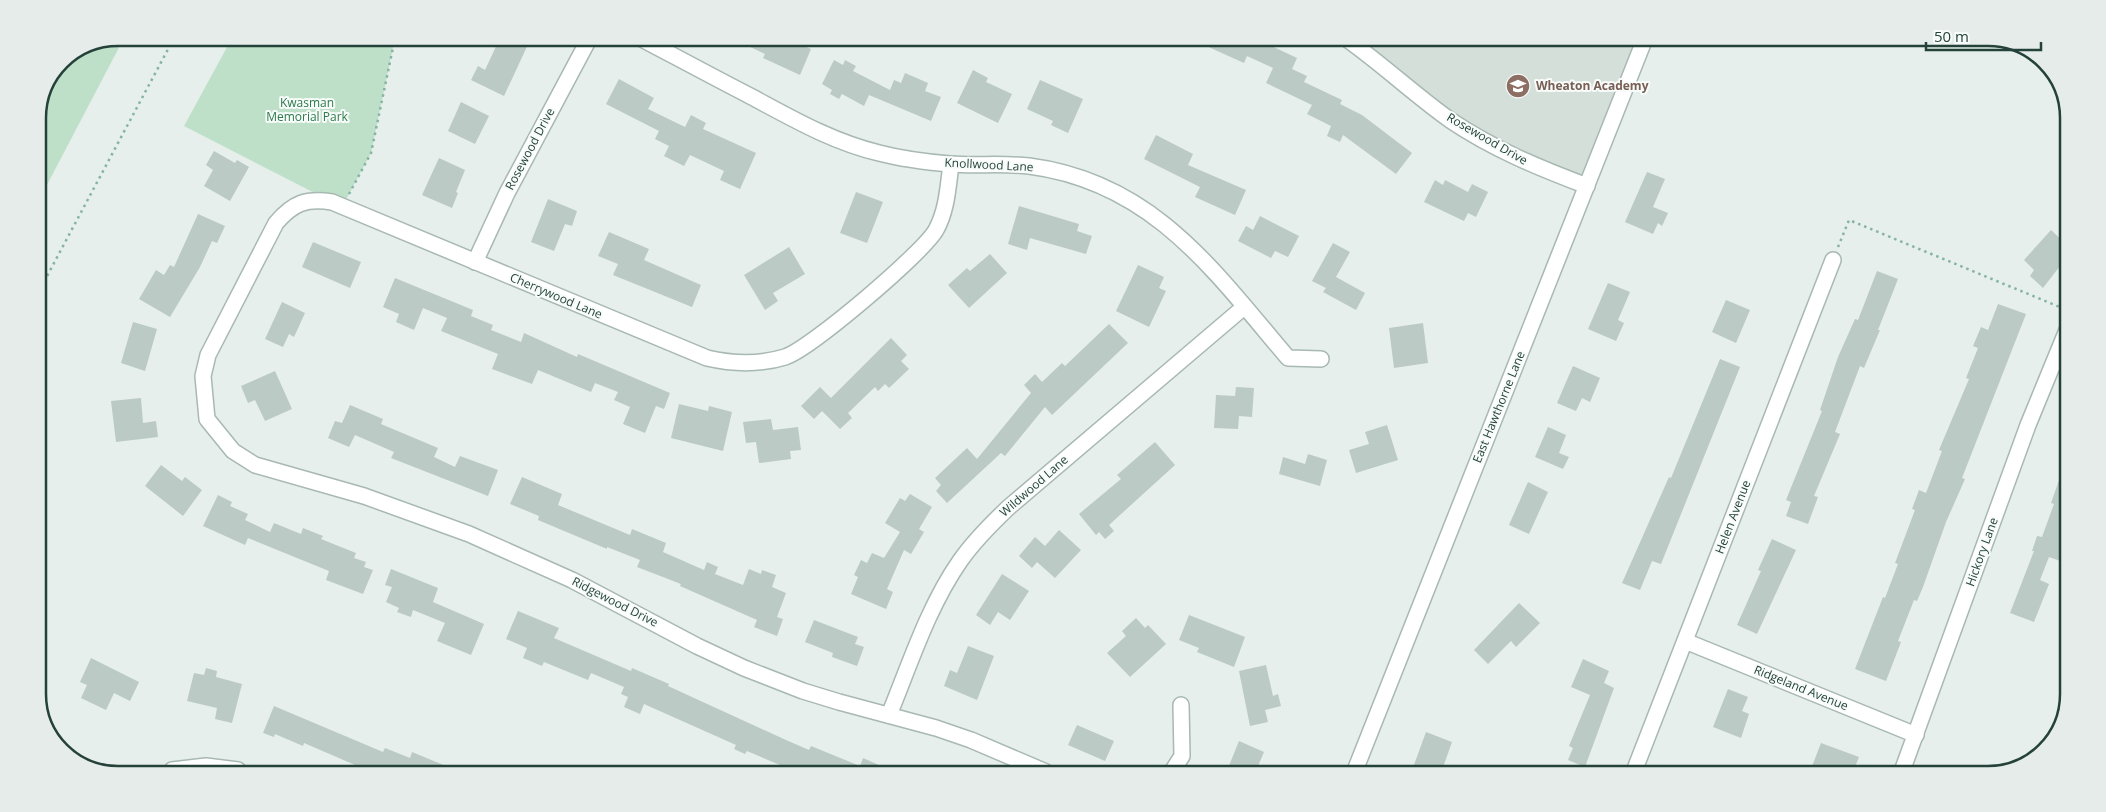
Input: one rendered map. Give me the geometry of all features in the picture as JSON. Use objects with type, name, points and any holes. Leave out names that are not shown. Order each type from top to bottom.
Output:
[{"type":"street","name":"Rosewood Drive","points":[[475,262],[507,193],[585,46]]},
{"type":"street","name":"Knollwood Lane","points":[[655,46],[824,134],[879,153],[951,164],[994,163],[1030,166],[1068,174],[1112,192],[1143,208],[1184,240],[1288,358],[1321,359]]},
{"type":"street","name":"Rosewood Drive","points":[[1356,46],[1428,104],[1471,133],[1526,162],[1587,186]]},
{"type":"street","name":"East Hawthorne Lane","points":[[1357,766],[1642,46]]},
{"type":"street","name":"Cherrywood Lane","points":[[206,408],[203,376],[208,355],[276,223],[285,213],[299,203],[322,201],[342,207],[707,358],[730,363],[755,363],[787,357],[828,329],[926,244],[941,220],[951,164]]},
{"type":"street","name":"Helen Avenue","points":[[1637,766],[1833,260]]},
{"type":"street","name":"Wildwood Lane","points":[[889,715],[941,593],[959,563],[978,537],[1009,507],[1244,307]]},
{"type":"street","name":"Hickory Lane","points":[[1904,766],[2028,425],[2060,347]]},
{"type":"street","name":"Ridgewood Drive","points":[[206,408],[207,419],[226,444],[238,455],[255,465],[364,496],[469,534],[572,580],[697,646],[744,668],[803,691],[971,740],[1032,766]]},
{"type":"street","name":"Ridgeland Avenue","points":[[1685,641],[1916,735]]},
{"type":"street","points":[[1175,766],[1182,756],[1181,705]]},
{"type":"path","points":[[46,278],[170,46]]},
{"type":"path","points":[[342,207],[371,153],[393,46]]},
{"type":"path","points":[[1833,260],[1849,220],[2060,307]]},
{"type":"shaded area","name":"Wheaton Academy","points":[[1362,46],[1635,46],[1584,179],[1521,155],[1453,115]]},
{"type":"green space","points":[[120,46],[46,187],[46,118],[48,104],[58,78],[78,58],[104,48]]},
{"type":"green space","name":"Kwasman Memorial Park","points":[[228,46],[393,46],[371,153],[342,207],[184,126]]},
{"type":"building","points":[[496,46],[527,46],[504,96],[471,80],[478,66],[485,70]]},
{"type":"building","points":[[748,46],[804,46],[811,49],[800,75],[763,58],[765,54]]},
{"type":"building","points":[[1206,46],[1272,46],[1297,58],[1292,69],[1307,76],[1304,82],[1342,100],[1340,104],[1362,115],[1412,153],[1396,174],[1343,135],[1340,142],[1327,136],[1331,126],[1307,114],[1312,105],[1266,83],[1273,68],[1247,56],[1244,63]]},
{"type":"building","points":[[834,60],[843,65],[845,60],[856,66],[853,71],[890,90],[894,80],[901,83],[905,73],[928,83],[925,91],[941,97],[931,121],[869,95],[864,106],[842,94],[839,99],[830,94],[832,90],[822,84]]},
{"type":"building","points":[[973,70],[988,78],[986,82],[1012,94],[998,123],[957,103]]},
{"type":"building","points":[[619,79],[654,98],[648,109],[685,127],[691,115],[706,123],[703,129],[756,153],[740,189],[720,180],[724,171],[690,155],[684,166],[664,156],[669,146],[655,139],[659,131],[606,104]]},
{"type":"building","points":[[1040,80],[1083,99],[1068,133],[1051,125],[1053,121],[1027,109]]},
{"type":"building","points":[[461,102],[489,116],[475,144],[448,131]]},
{"type":"building","points":[[1156,135],[1193,154],[1188,165],[1246,190],[1235,215],[1195,197],[1200,187],[1144,159]]},
{"type":"building","points":[[214,151],[235,163],[237,160],[249,167],[230,201],[204,186],[213,170],[206,165]]},
{"type":"building","points":[[439,158],[465,170],[452,208],[422,195]]},
{"type":"building","points":[[1647,172],[1665,179],[1653,207],[1668,213],[1662,226],[1658,223],[1653,234],[1625,222]]},
{"type":"building","points":[[1435,180],[1443,185],[1445,180],[1468,192],[1472,184],[1488,192],[1476,217],[1468,213],[1464,221],[1424,202]]},
{"type":"building","points":[[856,192],[883,202],[867,243],[840,233]]},
{"type":"building","points":[[548,199],[577,211],[572,226],[565,224],[554,251],[531,242]]},
{"type":"building","points":[[1019,206],[1079,224],[1077,231],[1092,236],[1086,254],[1030,238],[1027,250],[1008,244]]},
{"type":"building","points":[[198,214],[225,226],[217,243],[212,241],[200,267],[170,317],[139,299],[156,270],[164,275],[170,265],[174,267]]},
{"type":"building","points":[[1260,216],[1299,236],[1288,257],[1275,251],[1271,258],[1238,241],[1246,226],[1253,230]]},
{"type":"building","points":[[2051,230],[2060,238],[2060,266],[2043,288],[2030,276],[2034,270],[2024,260]]},
{"type":"building","points":[[609,232],[649,249],[644,260],[701,285],[692,307],[613,275],[618,264],[598,256]]},
{"type":"building","points":[[313,242],[361,262],[350,288],[302,267]]},
{"type":"building","points":[[1333,243],[1350,252],[1336,277],[1365,293],[1356,310],[1323,292],[1326,288],[1312,281]]},
{"type":"building","points":[[789,247],[805,274],[773,293],[778,301],[765,310],[744,275]]},
{"type":"building","points":[[990,254],[1007,273],[969,308],[948,285],[967,268],[970,271]]},
{"type":"building","points":[[1138,265],[1164,277],[1159,288],[1166,291],[1149,327],[1116,311]]},
{"type":"building","points":[[1877,271],[1898,279],[1878,330],[1880,330],[1864,368],[1860,366],[1835,432],[1840,434],[1814,496],[1818,497],[1808,524],[1786,516],[1791,502],[1786,500],[1822,411],[1820,410],[1838,357],[1855,319],[1858,320]]},
{"type":"building","points":[[395,278],[473,310],[471,316],[493,325],[491,330],[521,342],[524,333],[577,357],[578,354],[670,393],[664,409],[656,406],[645,433],[623,424],[630,407],[614,400],[618,392],[595,383],[591,392],[538,370],[532,384],[492,369],[498,354],[441,331],[447,318],[423,308],[414,330],[396,322],[399,314],[383,307]]},
{"type":"building","points":[[1608,283],[1630,292],[1618,320],[1624,323],[1616,341],[1588,329]]},
{"type":"building","points":[[1726,300],[1750,310],[1736,343],[1712,332]]},
{"type":"building","points":[[282,302],[305,313],[294,337],[289,334],[283,347],[265,339]]},
{"type":"building","points":[[1998,304],[2026,314],[1962,478],[1965,479],[1946,522],[1923,587],[1917,601],[1914,600],[1898,641],[1901,642],[1886,681],[1855,669],[1898,564],[1895,563],[1915,510],[1912,509],[1919,490],[1926,493],[1942,451],[1939,450],[1969,379],[1966,378],[1978,348],[1973,346],[1981,327],[1988,330]]},
{"type":"building","points":[[133,322],[157,329],[145,371],[121,363]]},
{"type":"building","points":[[1423,323],[1428,363],[1394,368],[1389,328]]},
{"type":"building","points":[[1109,324],[1128,343],[1052,415],[1045,407],[1005,456],[1001,453],[947,503],[936,491],[941,485],[935,478],[967,448],[977,459],[1031,393],[1024,385],[1035,374],[1042,382],[1062,363],[1065,366]]},
{"type":"building","points":[[891,338],[907,355],[901,361],[909,369],[889,388],[885,384],[878,391],[875,387],[848,413],[852,418],[840,429],[822,411],[814,419],[801,406],[820,387],[831,398]]},
{"type":"building","points":[[1720,359],[1740,367],[1661,564],[1652,561],[1640,590],[1622,583],[1669,477],[1671,478]]},
{"type":"building","points":[[1573,366],[1600,378],[1590,402],[1582,398],[1576,411],[1557,403]]},
{"type":"building","points":[[275,371],[292,409],[265,421],[255,400],[248,403],[241,386]]},
{"type":"building","points":[[1236,387],[1254,388],[1252,417],[1239,416],[1238,429],[1214,428],[1216,395],[1235,396]]},
{"type":"building","points":[[141,398],[143,423],[156,421],[158,437],[116,442],[111,401]]},
{"type":"building","points":[[679,404],[708,411],[709,406],[732,412],[723,451],[671,438]]},
{"type":"building","points":[[350,405],[383,419],[381,424],[438,448],[434,457],[455,467],[460,456],[498,470],[488,496],[391,458],[394,452],[355,435],[349,447],[328,438],[335,421],[342,423]]},
{"type":"building","points":[[771,419],[773,430],[798,427],[801,450],[790,451],[791,459],[759,463],[756,442],[746,443],[743,422]]},
{"type":"building","points":[[1387,425],[1398,460],[1356,473],[1349,450],[1369,444],[1365,432]]},
{"type":"building","points":[[1548,427],[1566,435],[1559,453],[1569,457],[1563,469],[1535,457]]},
{"type":"building","points":[[1155,442],[1175,465],[1109,525],[1114,531],[1105,539],[1099,532],[1096,535],[1079,514],[1121,479],[1117,475]]},
{"type":"building","points":[[1308,454],[1327,460],[1320,486],[1279,474],[1283,457],[1305,464]]},
{"type":"building","points":[[161,465],[182,481],[185,477],[202,490],[183,516],[145,486]]},
{"type":"building","points":[[522,477],[562,494],[558,505],[630,535],[632,529],[666,543],[663,552],[704,570],[707,562],[718,567],[715,574],[743,585],[749,569],[761,574],[762,570],[776,575],[772,587],[786,593],[777,617],[783,619],[777,636],[754,627],[757,620],[680,586],[681,584],[637,567],[640,560],[607,547],[607,549],[538,520],[539,516],[510,504]]},
{"type":"building","points":[[2060,477],[2060,561],[2049,557],[2040,580],[2049,584],[2034,622],[2010,613],[2034,551],[2032,551],[2037,536],[2042,537],[2054,504],[2051,503]]},
{"type":"building","points":[[1528,482],[1548,492],[1529,534],[1509,525]]},
{"type":"building","points":[[910,494],[932,507],[919,529],[924,532],[911,554],[904,550],[887,589],[893,592],[886,609],[851,594],[858,577],[854,575],[861,560],[867,563],[872,553],[884,558],[900,532],[885,523],[900,498],[905,501]]},
{"type":"building","points":[[218,495],[232,502],[230,506],[248,514],[245,520],[270,532],[274,523],[301,534],[303,528],[323,536],[321,539],[356,553],[354,558],[366,562],[364,567],[373,570],[363,594],[326,580],[329,571],[248,538],[245,545],[203,526]]},
{"type":"building","points":[[1059,530],[1081,550],[1055,578],[1037,562],[1032,568],[1019,556],[1035,537],[1045,546]]},
{"type":"building","points":[[1772,539],[1796,550],[1757,634],[1737,625],[1761,571],[1758,570]]},
{"type":"building","points":[[391,569],[438,588],[433,602],[484,624],[471,655],[437,641],[445,623],[413,610],[411,617],[397,612],[399,608],[386,602],[392,587],[385,585]]},
{"type":"building","points":[[1002,574],[1029,591],[1010,620],[998,612],[990,625],[976,615]]},
{"type":"building","points":[[1519,603],[1540,623],[1516,647],[1511,641],[1488,664],[1474,650]]},
{"type":"building","points":[[518,611],[559,628],[554,638],[631,671],[632,668],[669,684],[668,686],[809,750],[811,746],[860,766],[782,766],[747,751],[745,754],[734,749],[736,745],[644,704],[640,714],[624,707],[628,697],[621,694],[624,687],[591,673],[588,680],[544,662],[542,666],[523,658],[527,648],[506,639]]},
{"type":"building","points":[[1189,615],[1245,637],[1234,667],[1197,652],[1199,648],[1179,640]]},
{"type":"building","points":[[1136,618],[1145,628],[1148,625],[1166,644],[1130,677],[1107,653],[1126,636],[1122,631]]},
{"type":"building","points":[[814,620],[858,637],[855,644],[864,647],[857,666],[832,657],[833,653],[805,642]]},
{"type":"building","points":[[968,646],[994,656],[977,700],[944,686],[950,670],[957,673]]},
{"type":"building","points":[[91,658],[139,682],[130,701],[114,693],[106,710],[81,698],[87,685],[80,682]]},
{"type":"building","points":[[1583,659],[1609,671],[1604,683],[1614,688],[1585,766],[1568,760],[1573,748],[1569,746],[1590,695],[1571,687]]},
{"type":"building","points":[[1266,665],[1273,696],[1278,694],[1281,706],[1265,710],[1268,722],[1250,726],[1239,671]]},
{"type":"building","points":[[206,668],[217,671],[216,677],[242,684],[232,723],[215,719],[217,708],[187,701],[194,673],[204,675]]},
{"type":"building","points":[[1728,689],[1748,697],[1742,711],[1749,714],[1741,738],[1713,727]]},
{"type":"building","points":[[274,706],[383,752],[385,748],[410,758],[412,752],[446,766],[357,766],[304,743],[303,746],[275,734],[274,737],[263,733]]},
{"type":"building","points":[[1077,725],[1114,741],[1105,761],[1068,745]]},
{"type":"building","points":[[1426,732],[1452,742],[1443,766],[1414,766]]},
{"type":"building","points":[[1239,741],[1264,752],[1258,766],[1229,766]]},
{"type":"building","points":[[1821,743],[1859,757],[1855,766],[1812,766]]},
{"type":"building","points":[[863,758],[881,766],[860,766]]},
{"type":"place","name":"Wheaton Academy","points":[[1518,86]]}]
